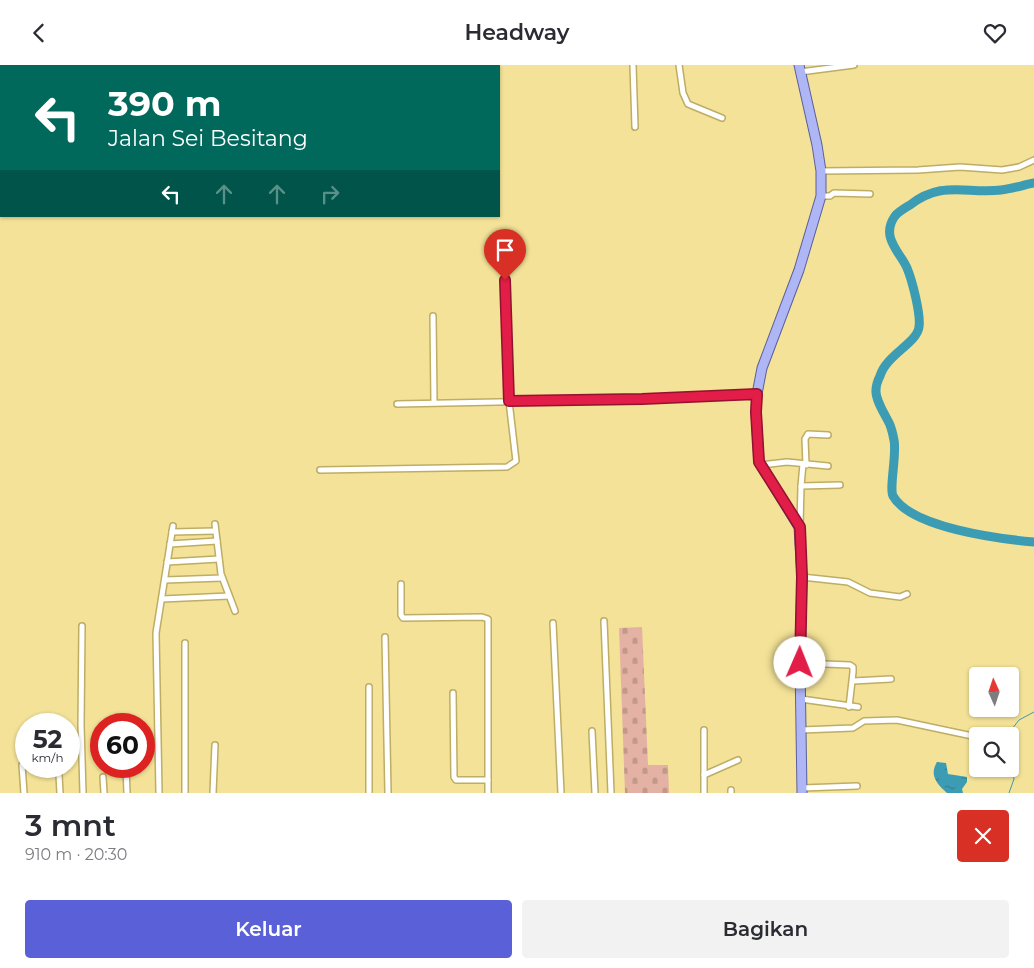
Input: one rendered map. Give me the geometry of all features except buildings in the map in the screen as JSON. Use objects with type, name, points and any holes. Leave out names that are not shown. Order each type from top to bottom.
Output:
[{"type":"main road","points":[[800,68],[817,145],[821,171],[821,196],[800,270],[762,368],[757,394],[756,422],[760,465],[800,527],[802,577],[800,663],[802,790]]},
{"type":"street","points":[[633,65],[635,127]]},
{"type":"street","points":[[679,65],[683,93],[688,104],[722,118]]},
{"type":"street","points":[[800,68],[854,65]]},
{"type":"street","points":[[821,171],[918,170],[960,167],[1002,170],[1019,167],[1034,160]]},
{"type":"street","points":[[821,196],[830,196],[834,193],[870,194]]},
{"type":"street","points":[[320,470],[439,469],[511,465],[516,460],[509,401],[505,256]]},
{"type":"street","points":[[433,316],[434,402]]},
{"type":"street","points":[[397,404],[642,399],[757,394]]},
{"type":"street","points":[[800,527],[805,439],[808,434],[828,435]]},
{"type":"street","points":[[760,465],[787,463],[828,466]]},
{"type":"street","points":[[801,486],[840,485]]},
{"type":"street","points":[[158,793],[156,633],[172,529],[215,528],[222,578],[235,611]]},
{"type":"street","points":[[170,544],[217,541]]},
{"type":"street","points":[[167,563],[219,559]]},
{"type":"street","points":[[802,577],[848,583],[870,593],[900,597],[907,594]]},
{"type":"street","points":[[165,580],[222,578]]},
{"type":"street","points":[[401,584],[401,615],[403,618],[482,617],[488,619],[488,793]]},
{"type":"street","points":[[162,599],[229,596]]},
{"type":"street","points":[[604,621],[611,793]]},
{"type":"street","points":[[553,623],[560,793]]},
{"type":"street","points":[[82,626],[81,725],[83,793]]},
{"type":"street","points":[[385,637],[388,793]]},
{"type":"street","points":[[185,643],[185,793]]},
{"type":"street","points":[[800,663],[849,665],[853,667],[849,707]]},
{"type":"street","points":[[853,681],[891,679]]},
{"type":"street","points":[[368,687],[369,793]]},
{"type":"street","points":[[452,693],[454,777],[456,779],[488,780]]},
{"type":"street","points":[[801,699],[858,707]]},
{"type":"street","points":[[801,730],[853,729],[862,721],[897,719],[969,735]]},
{"type":"street","points":[[704,730],[704,793]]},
{"type":"street","points":[[592,731],[595,793]]},
{"type":"street","points":[[213,793],[214,745]]},
{"type":"street","points":[[704,775],[738,761]]},
{"type":"street","points":[[23,778],[24,793]]},
{"type":"street","points":[[59,778],[60,793]]},
{"type":"street","points":[[103,778],[104,793]]},
{"type":"street","points":[[126,778],[127,793]]},
{"type":"street","points":[[802,790],[857,786]]},
{"type":"green space","points":[[642,627],[648,765],[668,765],[669,793],[625,793],[619,628]]},
{"type":"water","points":[[937,762],[946,763],[948,774],[967,777],[967,782],[962,789],[963,793],[947,793],[940,786],[934,775]]},
{"type":"waterway","points":[[1034,183],[1001,190],[944,190],[922,197],[895,216],[891,224],[890,237],[909,273],[914,289],[919,327],[913,338],[894,355],[883,369],[876,390],[877,398],[890,425],[895,446],[892,492],[893,496],[903,507],[918,516],[957,530],[979,535],[1034,542]]},
{"type":"waterway","points":[[1009,793],[1014,779],[1011,758],[1012,729],[1019,720],[1034,712]]},
{"type":"route","points":[[505,280],[509,401],[642,399],[757,394],[756,412],[759,462],[800,527],[802,577],[800,663]]}]
